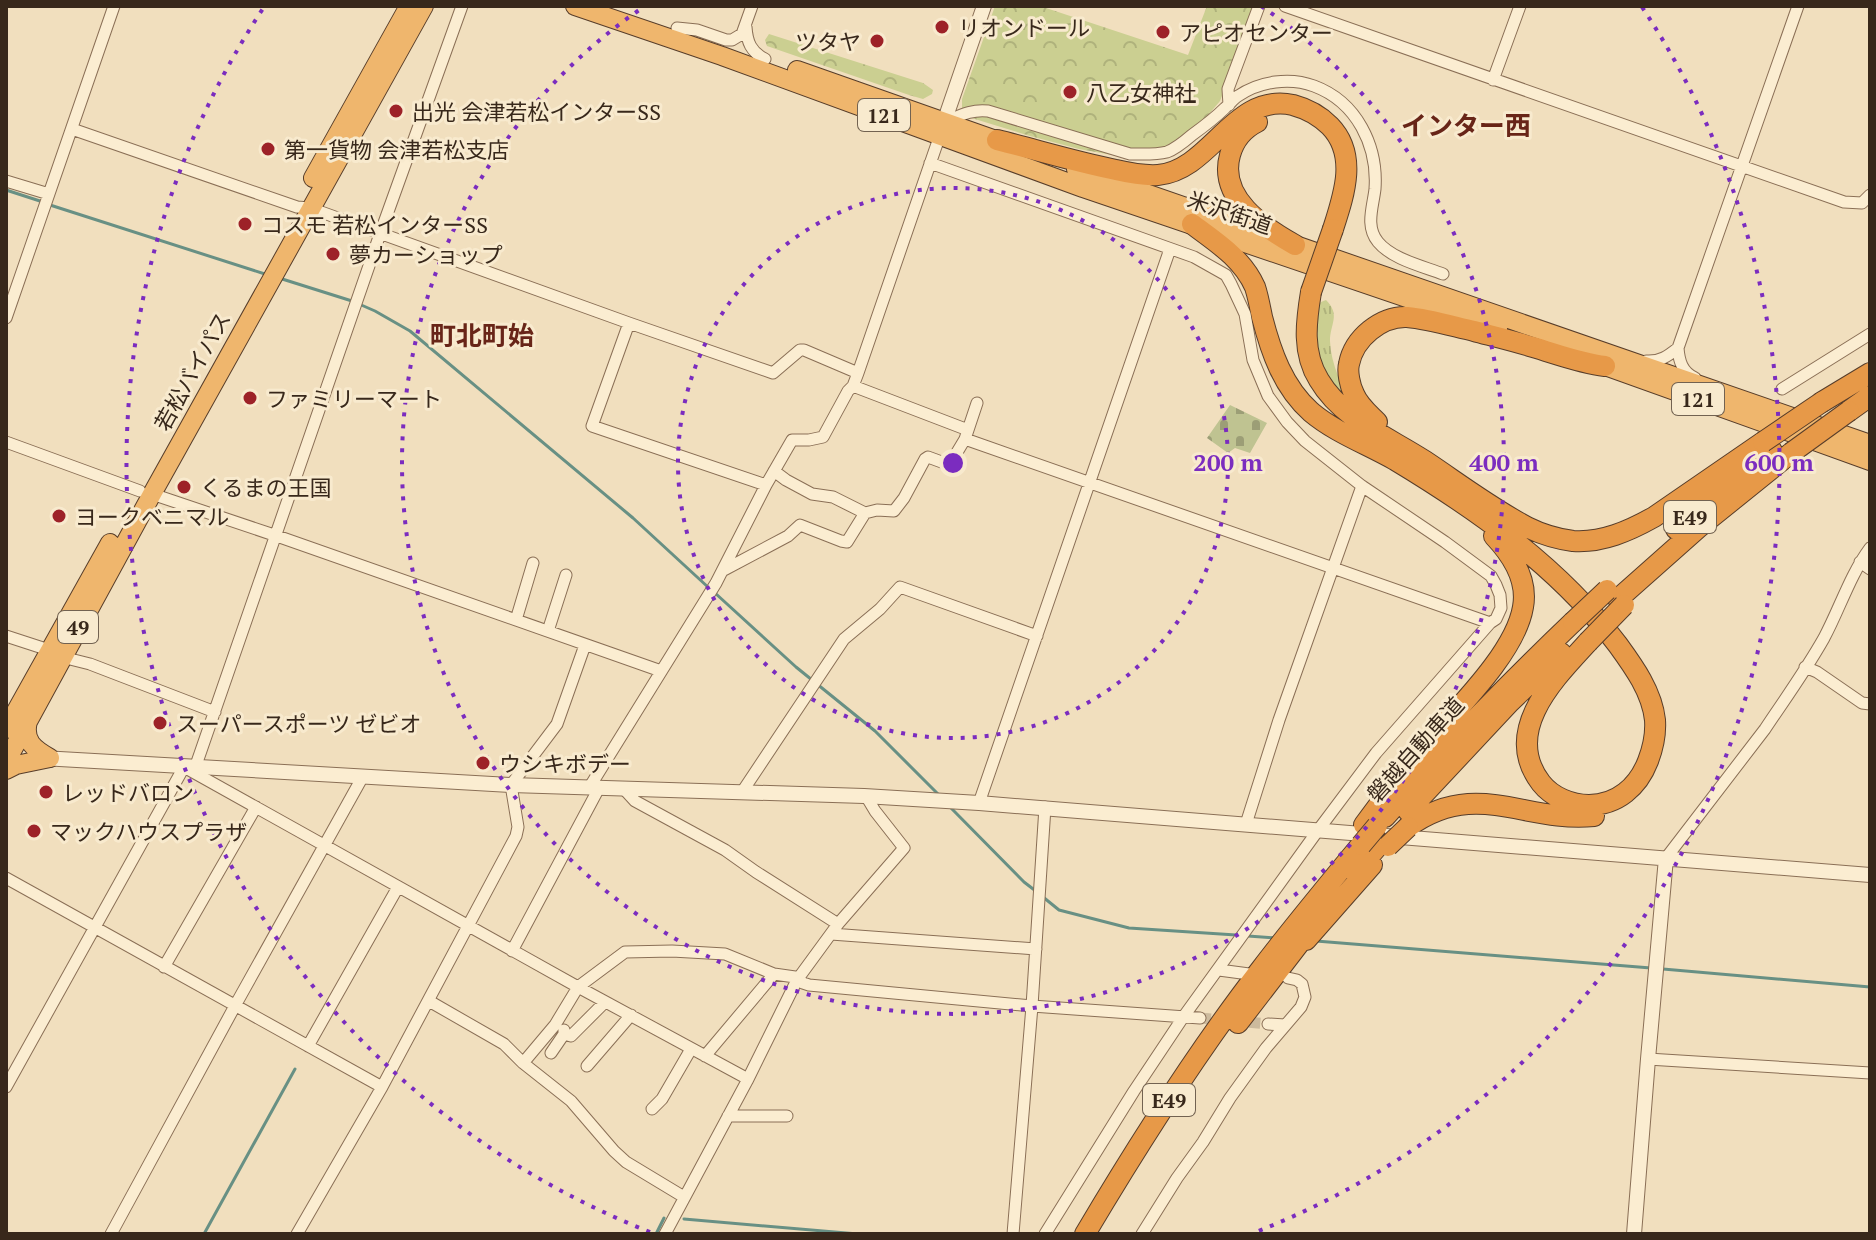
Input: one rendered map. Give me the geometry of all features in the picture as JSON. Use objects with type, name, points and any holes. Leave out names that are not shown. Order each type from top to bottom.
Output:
[{"type":"highway","name":"若松バイパス","points":[[6,729],[56,654],[268,272],[409,6]]},
{"type":"highway","name":"若松バイパス","points":[[303,207],[424,6]]},
{"type":"highway","name":"米沢街道","points":[[575,6],[942,128],[997,140],[1612,361],[1870,461]]},
{"type":"highway","name":"米沢街道","points":[[613,6],[765,59],[942,128],[1083,188],[1870,444]]},
{"type":"highway","points":[[997,140],[1097,166],[1139,175],[1157,175],[1186,165],[1235,122],[1256,109],[1271,104],[1288,104],[1319,115],[1341,140],[1347,168],[1346,184],[1326,228],[1306,291],[1306,340],[1318,380],[1344,410],[1561,570],[1620,634],[1642,664],[1656,692],[1663,717],[1663,746],[1646,786],[1623,806],[1582,817],[1496,804],[1464,804],[1434,811],[1378,836],[1327,897]]},
{"type":"highway","points":[[1295,245],[1268,230],[1248,211],[1230,185],[1228,159],[1247,127],[1267,118],[1292,118],[1315,129],[1324,138],[1333,160],[1334,177],[1326,228]]},
{"type":"highway","points":[[1192,224],[1241,263],[1255,288],[1279,369],[1296,396],[1311,412],[1335,429],[1399,453]]},
{"type":"highway","points":[[1399,453],[1359,404],[1350,378],[1349,364],[1356,346],[1380,323],[1397,318],[1426,320],[1584,363],[1612,361]]},
{"type":"highway","points":[[1825,406],[1870,373]]},
{"type":"highway","name":"磐越自動車道","points":[[1616,598],[1702,506],[1825,406],[1870,379]]},
{"type":"highway","name":"磐越自動車道","points":[[1378,836],[1439,756],[1502,690],[1580,632],[1698,528],[1777,448],[1849,411],[1870,396]]},
{"type":"highway","points":[[1473,503],[1545,534],[1574,541],[1603,539],[1637,527],[1777,448]]},
{"type":"highway","points":[[1473,503],[1553,573],[1607,631],[1646,689],[1655,719],[1647,765],[1630,790],[1619,798],[1592,805],[1567,802],[1554,795],[1543,785],[1530,761],[1527,747],[1528,731],[1538,703],[1558,675],[1580,632]]},
{"type":"highway","points":[[1327,897],[1378,836],[1415,757],[1488,673],[1517,628],[1524,595],[1515,561],[1473,503]]},
{"type":"highway","name":"若松バイパス","points":[[7,761],[28,721],[56,654]]},
{"type":"highway","points":[[28,721],[26,731],[29,744],[50,758]]},
{"type":"highway","points":[[7,761],[16,765],[50,758]]},
{"type":"highway","name":"E49","points":[[1101,1234],[1149,1154],[1268,974],[1277,948],[1327,897]]},
{"type":"highway","name":"E49","points":[[1085,1234],[1171,1096],[1327,897]]},
{"type":"street","points":[[6,318],[114,6]]},
{"type":"street","points":[[6,1087],[94,926],[190,768],[215,712],[462,6]]},
{"type":"street","points":[[677,28],[732,40],[742,34],[752,6]]},
{"type":"street","points":[[512,951],[594,788],[724,570],[792,440],[823,437],[853,386],[984,6]]},
{"type":"street","points":[[1229,105],[1228,89],[1259,6]]},
{"type":"street","points":[[1285,6],[1850,203],[1862,203],[1870,195]]},
{"type":"street","points":[[1493,80],[1520,6]]},
{"type":"street","points":[[1762,407],[1754,398],[1686,373],[1679,359],[1678,348],[1798,6]]},
{"type":"street","points":[[745,26],[749,44],[765,59]]},
{"type":"street","points":[[942,128],[965,113],[988,111],[1130,154],[1153,154],[1168,151],[1203,127],[1238,96],[1253,88],[1282,81],[1314,86],[1343,105],[1366,132],[1375,166],[1370,225],[1375,238],[1385,249],[1443,274]]},
{"type":"street","points":[[72,129],[773,373],[800,350],[813,352],[858,373]]},
{"type":"street","points":[[930,163],[1194,257],[1226,275],[1245,314],[1253,360],[1268,396],[1287,422],[1305,441],[1362,486],[1491,576],[1501,608],[1496,619],[1376,753],[1319,829],[1184,1016],[1125,1104],[1045,1234]]},
{"type":"street","points":[[6,181],[48,197]]},
{"type":"street","points":[[979,803],[1170,249]]},
{"type":"street","points":[[629,323],[592,426],[766,485]]},
{"type":"street","points":[[1782,389],[1870,334]]},
{"type":"street","points":[[1612,361],[1628,355],[1644,361],[1657,361],[1678,348]]},
{"type":"street","points":[[853,386],[1090,483],[1490,623]]},
{"type":"street","points":[[774,471],[812,494],[833,497],[865,513],[894,511],[925,459],[928,457],[950,464],[966,434],[977,403]]},
{"type":"street","points":[[6,442],[661,671]]},
{"type":"street","points":[[1246,824],[1279,720],[1362,486]]},
{"type":"street","points":[[724,570],[788,536],[800,525],[847,542],[865,513]]},
{"type":"street","points":[[1634,1234],[1666,858],[1765,729],[1824,638],[1865,565],[1870,548]]},
{"type":"street","points":[[516,620],[533,563]]},
{"type":"street","points":[[548,631],[566,575]]},
{"type":"street","points":[[742,792],[844,639],[880,609],[900,587],[1037,636]]},
{"type":"street","points":[[6,636],[215,712]]},
{"type":"street","points":[[297,1234],[382,1087],[516,836],[518,827],[511,785],[557,724],[585,645]]},
{"type":"street","points":[[1805,667],[1862,703],[1870,704]]},
{"type":"street","points":[[50,758],[362,778],[959,801],[1870,875]]},
{"type":"street","points":[[190,768],[512,951],[748,1079]]},
{"type":"street","points":[[111,1234],[362,778]]},
{"type":"street","points":[[624,789],[635,801],[725,850],[835,929],[1036,949]]},
{"type":"street","points":[[665,1234],[797,980],[835,929],[904,848],[866,796]]},
{"type":"street","points":[[164,967],[256,807]]},
{"type":"street","points":[[1013,1234],[1045,807]]},
{"type":"street","points":[[6,878],[382,1087]]},
{"type":"street","points":[[308,1046],[398,887]]},
{"type":"street","points":[[551,1053],[578,987],[625,952],[725,954],[774,974],[795,977],[809,985],[1200,1018]]},
{"type":"street","points":[[1142,1234],[1230,1098],[1301,1007],[1305,997],[1302,984],[1297,980],[1219,970]]},
{"type":"street","points":[[705,1056],[774,974]]},
{"type":"street","points":[[429,1001],[493,1036],[571,1101],[626,1162],[684,1197]]},
{"type":"street","points":[[560,1030],[571,1036],[605,1002]]},
{"type":"street","points":[[587,1066],[631,1015]]},
{"type":"street","points":[[1268,1024],[1285,1025]]},
{"type":"street","points":[[523,1063],[560,1030]]},
{"type":"street","points":[[652,1109],[662,1099],[691,1049]]},
{"type":"street","points":[[1648,1059],[1870,1073]]},
{"type":"street","points":[[728,1116],[787,1116]]},
{"type":"green space","points":[[995,6],[1040,6],[1188,55],[1207,6],[1254,8],[1220,101],[1181,147],[1123,157],[1079,149],[965,116],[962,99]]},
{"type":"green space","points":[[769,34],[923,83],[933,90],[932,94],[923,99],[909,95],[767,46],[765,40]]},
{"type":"green space","points":[[1326,300],[1334,315],[1330,341],[1332,359],[1354,406],[1340,403],[1311,342],[1317,308]]},
{"type":"green space","points":[[1230,405],[1267,423],[1250,453],[1235,448],[1228,453],[1207,438]]},
{"type":"waterway","points":[[6,190],[43,202]]},
{"type":"waterway","points":[[50,205],[268,275]]},
{"type":"waterway","points":[[279,278],[352,301]]},
{"type":"waterway","points":[[359,304],[410,331],[633,518],[709,588]]},
{"type":"waterway","points":[[715,593],[796,667],[875,731],[938,794]]},
{"type":"waterway","points":[[951,808],[1037,892]]},
{"type":"waterway","points":[[1043,897],[1059,910],[1129,928],[1236,935]]},
{"type":"waterway","points":[[1248,936],[1276,938]]},
{"type":"waterway","points":[[1316,941],[1651,968]]},
{"type":"waterway","points":[[1663,969],[1870,987]]},
{"type":"waterway","points":[[204,1234],[295,1069]]},
{"type":"waterway","points":[[656,1234],[664,1218]]},
{"type":"waterway","points":[[684,1219],[858,1234]]},
{"type":"tunnel","points":[[1200,1018],[1268,1024]]},
{"type":"place","name":"リオンドール","points":[[942,27]]},
{"type":"place","name":"アピオセンター","points":[[1163,32]]},
{"type":"place","name":"ツタヤ","points":[[877,41]]},
{"type":"place","name":"八乙女神社","points":[[1070,92]]},
{"type":"place","name":"出光 会津若松インターSS","points":[[396,111]]},
{"type":"place","name":"第一貨物 会津若松支店","points":[[268,149]]},
{"type":"place","name":"コスモ 若松インターSS","points":[[245,224]]},
{"type":"place","name":"夢カーショップ","points":[[333,254]]},
{"type":"place","name":"ファミリーマート","points":[[250,398]]},
{"type":"place","name":"くるまの王国","points":[[184,487]]},
{"type":"place","name":"ヨークベニマル","points":[[59,516]]},
{"type":"place","name":"スーパースポーツ ゼビオ","points":[[160,723]]},
{"type":"place","name":"ウシキボデー","points":[[483,763]]},
{"type":"place","name":"レッドバロン","points":[[46,792]]},
{"type":"place","name":"マックハウスプラザ","points":[[34,831]]},
{"type":"district","name":"インター西","points":[[1466,125]]},
{"type":"district","name":"町北町始","points":[[482,335]]}]
